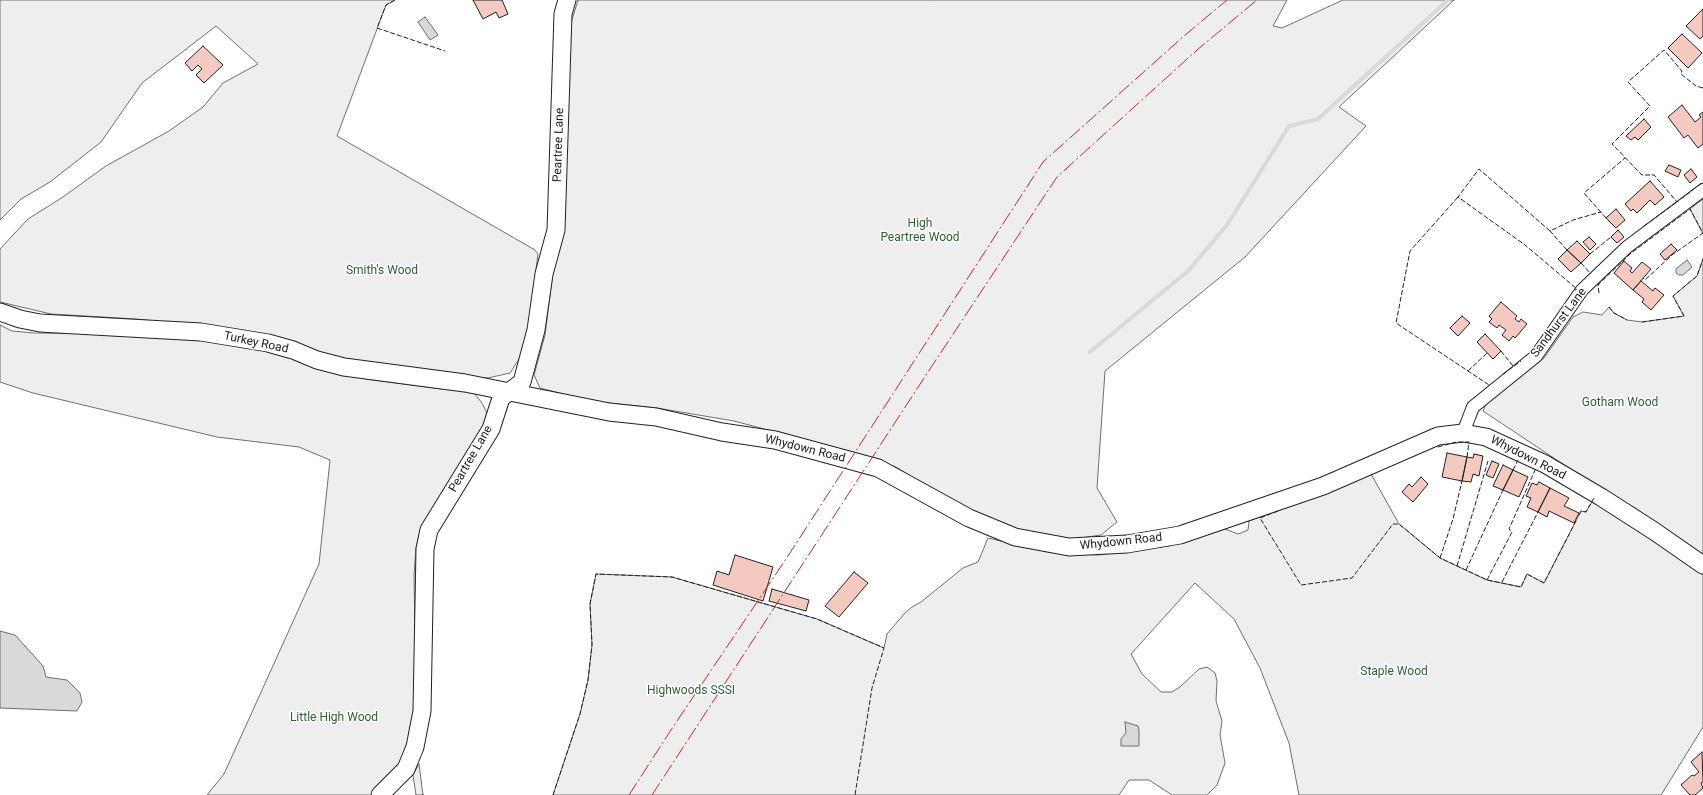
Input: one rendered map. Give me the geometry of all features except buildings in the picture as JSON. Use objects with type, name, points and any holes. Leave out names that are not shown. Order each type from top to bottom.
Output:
[{"type":"street","name":"Peartree Lane","points":[[380,795],[406,769],[414,747],[422,711],[425,549],[429,530],[491,429],[501,398],[522,382],[536,330],[544,274],[556,230],[563,14],[567,0]]},
{"type":"street","name":"Sandhurst Lane","points":[[1462,433],[1473,407],[1536,356],[1582,290],[1627,247],[1703,190]]},
{"type":"street","name":"Turkey Road","points":[[0,312],[20,320],[40,323],[201,332],[268,343],[293,350],[317,360],[344,367],[465,383],[510,391]]},
{"type":"street","name":"Whydown Road","points":[[510,391],[609,412],[656,417],[722,432],[775,440],[878,468],[976,521],[1015,537],[1069,547],[1127,544],[1180,535],[1323,486],[1438,436],[1462,433],[1486,437],[1545,464],[1602,497],[1703,565]]},
{"type":"green space","name":"Smith's Wood","points":[[0,0],[395,0],[386,5],[337,136],[535,250],[538,254],[527,338],[521,356],[510,373],[488,378],[456,376],[318,355],[219,328],[136,319],[51,314],[0,302],[0,249],[28,219],[63,197],[106,166],[169,131],[203,107],[223,83],[258,64],[216,26],[142,83],[101,142],[50,182],[21,199],[0,220]]},
{"type":"green space","name":"High Peartree Wood","points":[[578,0],[1287,0],[1273,26],[1282,28],[1343,0],[1454,0],[1339,107],[1366,126],[1245,257],[1105,371],[1097,488],[1117,522],[1101,535],[1074,539],[1059,538],[1021,531],[984,517],[936,492],[896,467],[863,455],[734,421],[657,408],[590,401],[540,388],[534,375],[545,335],[554,264],[571,23]]},
{"type":"green space","points":[[1703,199],[1703,234],[1690,209]]},
{"type":"green space","name":"Gotham Wood","points":[[1703,259],[1703,555],[1635,508],[1599,488],[1483,411],[1486,404],[1544,358],[1573,317],[1583,312],[1602,315],[1609,307],[1614,313],[1627,320],[1642,322],[1684,316],[1673,296],[1697,276]]},
{"type":"green space","name":"Little High Wood","points":[[0,325],[12,331],[34,333],[125,334],[216,341],[273,352],[321,370],[366,379],[442,389],[448,387],[474,393],[482,403],[488,420],[484,433],[421,527],[416,548],[414,575],[416,693],[410,737],[401,761],[371,795],[207,795],[224,774],[319,564],[330,460],[299,447],[217,437],[33,393],[0,382]]},
{"type":"green space","name":"Staple Wood","points":[[1371,474],[1399,524],[1440,558],[1487,580],[1521,587],[1527,574],[1544,583],[1581,511],[1586,512],[1594,498],[1703,575],[1703,727],[1661,795],[1299,795],[1289,743],[1260,668],[1234,619],[1195,583],[1131,654],[1142,674],[1161,692],[1172,692],[1180,687],[1199,669],[1207,667],[1215,673],[1217,681],[1216,701],[1222,721],[1220,735],[1225,763],[1217,785],[1207,795],[1172,795],[1149,780],[1129,780],[1119,795],[553,795],[580,714],[588,680],[592,645],[590,604],[596,574],[672,577],[817,619],[884,648],[887,634],[904,614],[963,568],[978,562],[988,538],[1048,552],[1098,555],[1169,546],[1225,529],[1238,534],[1248,530],[1249,521]]},
{"type":"green space","points":[[419,764],[423,795],[416,795],[413,775]]},
{"type":"shaded area","points":[[425,17],[438,35],[430,40],[418,22]]},
{"type":"shaded area","points":[[1687,260],[1692,267],[1683,275],[1676,273],[1676,269]]},
{"type":"shaded area","points":[[0,631],[15,635],[43,666],[46,677],[67,680],[80,693],[82,702],[77,711],[0,708]]},
{"type":"shaded area","points":[[1125,722],[1138,726],[1139,746],[1121,746],[1121,739],[1126,733]]},
{"type":"waterway","points":[[1090,352],[1188,271],[1227,225],[1289,126],[1318,119],[1448,0]]},
{"type":"fence","points":[[395,0],[386,5],[377,28],[445,51]]},
{"type":"fence","points":[[1703,88],[1696,86],[1681,74],[1682,71],[1664,50],[1628,82],[1650,106],[1612,144],[1642,175],[1654,175],[1677,202],[1703,182]]},
{"type":"fence","points":[[1606,218],[1584,193],[1625,158]]},
{"type":"fence","points":[[1550,231],[1479,169],[1458,197],[1525,245],[1577,289],[1575,290]]},
{"type":"fence","points":[[1458,197],[1410,251],[1396,323],[1489,385]]},
{"type":"fence","points":[[1644,226],[1677,202]]},
{"type":"fence","points":[[1599,293],[1598,285],[1630,254],[1690,209],[1703,233],[1672,255],[1645,280],[1643,278]]},
{"type":"fence","points":[[1567,250],[1550,231],[1573,220],[1601,212]]},
{"type":"fence","points":[[1590,254],[1611,237]]},
{"type":"fence","points":[[1642,322],[1684,316],[1673,296],[1697,276],[1703,259]]},
{"type":"fence","points":[[1581,263],[1591,274]]},
{"type":"fence","points":[[1609,307],[1614,313],[1627,320]]},
{"type":"fence","points":[[1501,351],[1513,366]]},
{"type":"fence","points":[[1468,371],[1487,353]]},
{"type":"fence","points":[[1503,374],[1521,361]]},
{"type":"fence","points":[[1438,447],[1456,442],[1469,442],[1467,457]]},
{"type":"fence","points":[[1513,470],[1518,460]]},
{"type":"fence","points":[[1457,566],[1488,461]]},
{"type":"fence","points":[[1487,580],[1512,532],[1509,529],[1536,468]]},
{"type":"fence","points":[[1440,558],[1453,519],[1462,481]]},
{"type":"fence","points":[[1466,570],[1503,490]]},
{"type":"fence","points":[[1579,515],[1581,511],[1586,512],[1594,498]]},
{"type":"fence","points":[[1278,511],[1260,518],[1301,585],[1352,578],[1393,524],[1399,524],[1440,558],[1487,580],[1521,587],[1527,574],[1544,583],[1576,521]]},
{"type":"fence","points":[[1502,582],[1538,512]]},
{"type":"fence","points":[[553,795],[580,714],[588,680],[592,645],[590,604],[596,574],[672,577],[817,619],[884,648],[872,688],[855,795]]},
{"type":"power","points":[[629,795],[786,559],[1043,162],[1184,36],[1227,0]]},
{"type":"power","points":[[652,795],[1057,177],[1197,50],[1257,0]]},
{"type":"park label","name":"Highwoods SSSI","points":[[691,691]]}]
